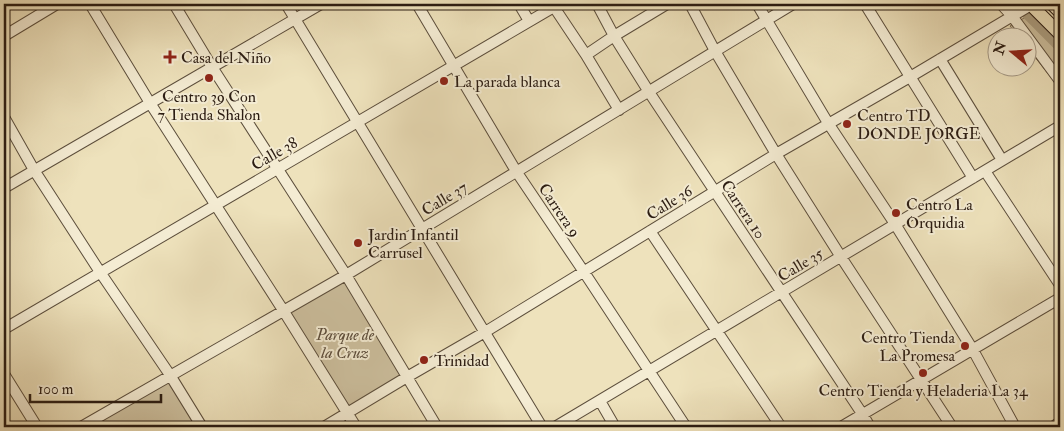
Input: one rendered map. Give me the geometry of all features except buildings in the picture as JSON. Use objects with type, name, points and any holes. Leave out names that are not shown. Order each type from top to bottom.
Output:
[{"type":"main road","points":[[1052,4],[1060,12]]},
{"type":"main road","points":[[1029,6],[1060,34]]},
{"type":"street","points":[[4,36],[57,4]]},
{"type":"street","points":[[90,4],[150,103],[284,310],[356,427]]},
{"type":"street","points":[[174,4],[212,67],[346,274],[437,427]]},
{"type":"street","points":[[286,4],[542,427]]},
{"type":"street","points":[[4,188],[321,4]]},
{"type":"street","name":"Carrera 9","points":[[417,4],[516,171],[686,427]]},
{"type":"street","points":[[518,4],[529,21]]},
{"type":"street","name":"Carrera 10","points":[[598,4],[614,36],[648,92],[870,427]]},
{"type":"street","points":[[586,55],[667,4]]},
{"type":"street","points":[[690,4],[715,51],[776,154],[952,427]]},
{"type":"street","points":[[757,4],[828,123],[895,224],[973,350],[1015,427]]},
{"type":"street","name":"Calle 37","points":[[81,427],[422,229],[793,4]]},
{"type":"street","points":[[865,4],[973,178]]},
{"type":"street","points":[[1001,4],[1014,15],[1060,81]]},
{"type":"street","points":[[556,5],[619,110]]},
{"type":"street","name":"Calle 38","points":[[4,329],[556,5]]},
{"type":"street","name":"Calle 36","points":[[324,427],[407,376],[485,332],[714,191],[1029,6]]},
{"type":"street","points":[[940,59],[1002,160]]},
{"type":"street","points":[[4,117],[34,170],[170,375],[202,427]]},
{"type":"street","name":"Calle 35","points":[[555,427],[1060,126]]},
{"type":"street","points":[[985,171],[1060,285]]},
{"type":"street","points":[[650,231],[781,427]]},
{"type":"street","points":[[841,427],[1060,298]]},
{"type":"street","points":[[4,374],[37,427]]},
{"type":"street","points":[[600,401],[615,427]]},
{"type":"street","points":[[1053,427],[1060,422]]},
{"type":"green space","points":[[1031,14],[1060,43],[1060,89],[1036,58],[1036,28],[1012,28],[1010,26]]},
{"type":"green space","name":"Parque de la Cruz","points":[[344,277],[403,375],[346,411],[286,312]]},
{"type":"green space","points":[[168,381],[196,427],[89,427]]},
{"type":"waterway","points":[[1016,4],[1060,48]]},
{"type":"place","name":"Casa del Niño","points":[[170,57]]},
{"type":"place","name":"Centro 39 Con 7 Tienda Shalon","points":[[209,78]]},
{"type":"place","name":"La parada blanca","points":[[444,81]]},
{"type":"place","name":"Centro TD DONDE JORGE","points":[[847,124]]},
{"type":"place","name":"Centro La Orquidia","points":[[896,213]]},
{"type":"place","name":"Jardin Infantil Carrusel","points":[[358,243]]},
{"type":"place","name":"Centro Tienda La Promesa","points":[[965,346]]},
{"type":"place","name":"Trinidad","points":[[424,360]]},
{"type":"place","name":"Centro Tienda y Heladeria La 34","points":[[923,373]]}]
